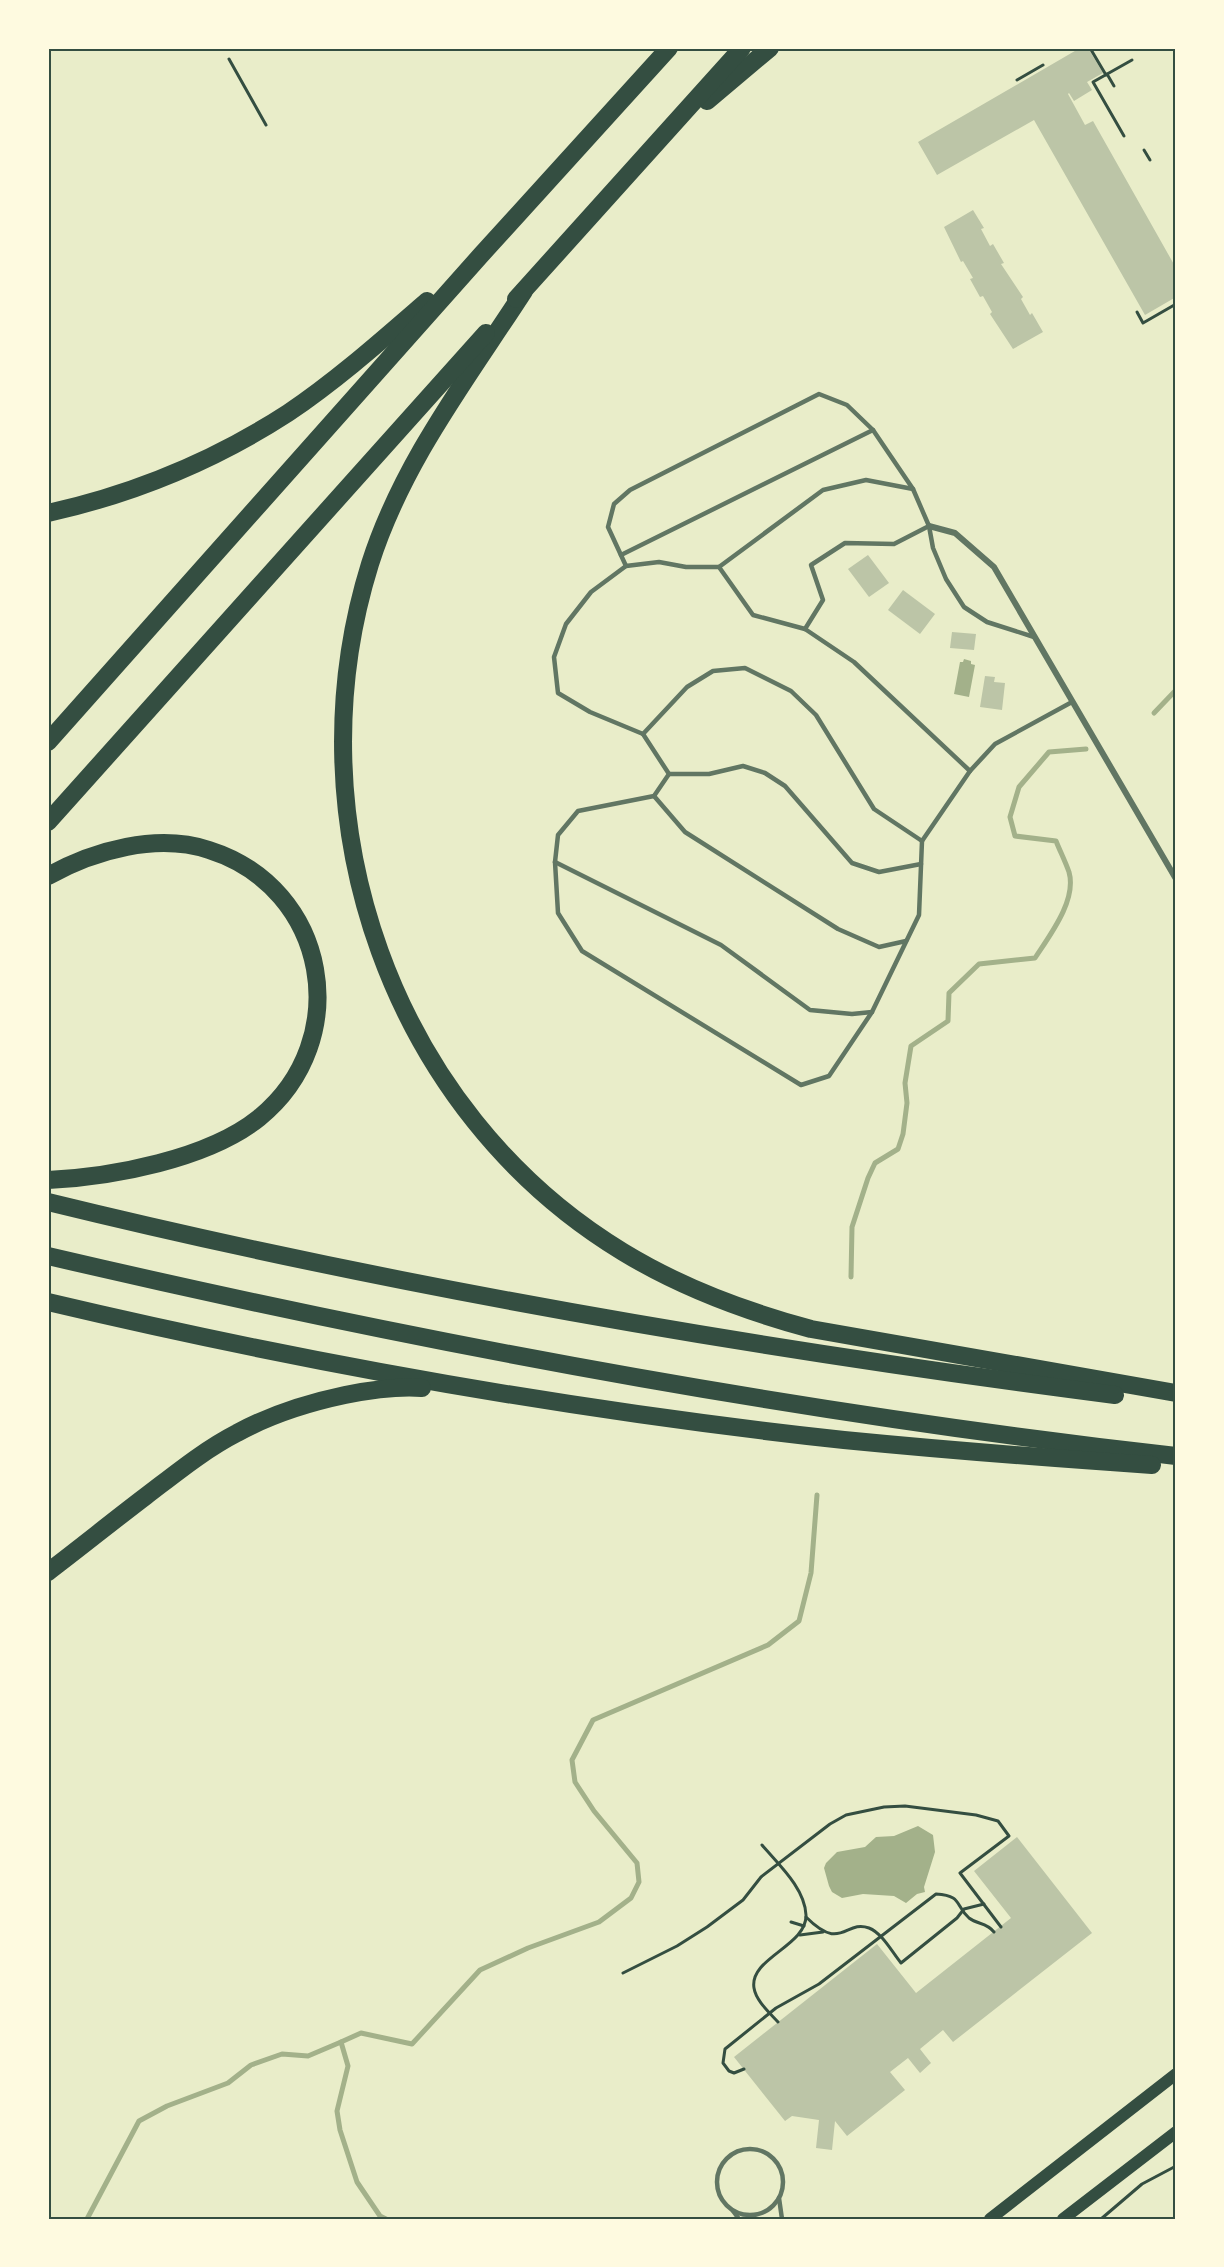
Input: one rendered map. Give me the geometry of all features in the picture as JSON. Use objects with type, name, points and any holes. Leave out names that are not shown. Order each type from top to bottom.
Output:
[{"type":"highway","points":[[636,84],[662,48]]},
{"type":"highway","points":[[48,742],[481,255],[669,48]]},
{"type":"highway","points":[[48,822],[742,48]]},
{"type":"highway","points":[[659,140],[770,48]]},
{"type":"highway","points":[[48,513],[84,505],[139,488],[239,443],[288,413],[330,382],[380,343],[481,255]]},
{"type":"highway","points":[[524,291],[436,422],[408,472],[384,524],[370,565],[357,613],[348,662],[343,711],[342,761],[346,811],[355,868],[367,916],[386,970],[407,1015],[439,1071],[472,1117],[505,1155],[574,1217],[629,1255],[663,1275],[709,1296],[763,1316],[811,1329],[1176,1393]]},
{"type":"highway","points":[[48,876],[94,855],[155,843],[182,844],[208,849],[228,857],[267,883],[286,902],[311,948],[318,995],[315,1025],[304,1062],[294,1080],[258,1119],[240,1131],[202,1149],[165,1162],[128,1171],[74,1179],[48,1180]]},
{"type":"highway","points":[[48,1202],[449,1290],[647,1326],[967,1376],[1176,1403]]},
{"type":"highway","points":[[48,1256],[210,1294],[409,1336],[627,1376],[906,1421],[1176,1456]]},
{"type":"highway","points":[[48,1302],[297,1357],[488,1392],[843,1440],[1016,1456],[1176,1466]]},
{"type":"highway","points":[[48,1572],[203,1454],[237,1433],[278,1414],[322,1400],[366,1391],[406,1387],[488,1392]]},
{"type":"main road","points":[[990,2219],[1176,2074]]},
{"type":"main road","points":[[1063,2219],[1176,2132]]},
{"type":"street","points":[[928,526],[955,532],[993,567],[1176,879]]},
{"type":"lane","points":[[626,566],[608,527],[614,504],[630,490],[819,394],[847,405],[873,430],[913,489],[946,579],[964,607],[987,622],[1034,637]]},
{"type":"lane","points":[[621,555],[873,430]]},
{"type":"lane","points":[[669,774],[643,734],[590,712],[558,693],[554,657],[566,624],[591,592],[626,566],[659,562],[687,567],[719,567],[824,490],[866,480],[913,489]]},
{"type":"lane","points":[[805,629],[823,600],[811,565],[845,543],[894,544],[928,526]]},
{"type":"lane","points":[[719,567],[753,615],[805,629],[854,662],[970,771]]},
{"type":"lane","points":[[643,734],[687,687],[713,671],[745,668],[790,691],[816,715],[874,809],[922,841]]},
{"type":"lane","points":[[669,774],[654,796],[578,811],[558,835],[555,862],[558,913],[582,951],[801,1085],[829,1076],[872,1012],[919,915],[922,841],[970,771],[995,744],[1072,702]]},
{"type":"lane","points":[[669,774],[709,774],[743,766],[765,773],[785,786],[852,862],[879,872],[921,864]]},
{"type":"lane","points":[[654,796],[686,832],[838,929],[879,947],[906,941]]},
{"type":"lane","points":[[555,862],[722,945],[810,1010],[852,1014],[872,1012]]},
{"type":"lane","points":[[733,2211],[744,2215],[764,2212],[779,2198],[783,2187],[782,2175],[778,2165],[770,2156],[749,2149],[738,2151],[722,2165],[717,2185],[720,2195],[739,2219]]},
{"type":"lane","points":[[779,2198],[782,2219]]},
{"type":"path","points":[[1090,48],[1114,86]]},
{"type":"path","points":[[229,59],[266,125]]},
{"type":"path","points":[[1124,136],[1094,82],[1132,60]]},
{"type":"path","points":[[1017,81],[1043,65]]},
{"type":"path","points":[[1144,150],[1150,160]]},
{"type":"path","points":[[1137,312],[1143,323],[1176,304]]},
{"type":"path","points":[[623,1973],[677,1946],[707,1927],[743,1900],[762,1877],[830,1824],[846,1815],[864,1810],[905,1806],[976,1815],[998,1821],[1009,1836],[960,1873],[1000,1927]]},
{"type":"path","points":[[762,1845],[801,1896],[806,1917],[804,1926],[796,1936],[764,1965],[755,1979],[756,1994],[778,2022]]},
{"type":"path","points":[[744,2069],[734,2073],[724,2066],[725,2049],[771,2013],[819,1984],[936,1894],[947,1895],[957,1900],[969,1918],[988,1925],[994,1932]]},
{"type":"path","points":[[796,1936],[824,1932],[835,1935],[863,1926],[872,1929],[881,1937],[901,1963],[957,1918],[964,1909],[984,1904]]},
{"type":"path","points":[[806,1917],[824,1932]]},
{"type":"path","points":[[791,1922],[804,1926]]},
{"type":"path","points":[[1101,2219],[1142,2184],[1176,2166]]},
{"type":"shaded area","points":[[964,659],[975,665],[969,697],[954,694],[960,662]]},
{"type":"shaded area","points":[[918,1826],[933,1835],[935,1852],[924,1887],[925,1892],[917,1894],[906,1903],[894,1896],[863,1894],[842,1898],[832,1892],[824,1868],[837,1852],[865,1847],[876,1837],[894,1836]]},
{"type":"building","points":[[1080,48],[1088,48],[1103,73],[1087,82],[1092,90],[1074,101],[1068,94],[1085,125],[1093,121],[1176,268],[1176,297],[1145,315],[1034,120],[937,175],[918,142]]},
{"type":"building","points":[[973,210],[984,228],[981,229],[990,246],[993,244],[1004,263],[1001,264],[1023,297],[1021,299],[1030,315],[1032,313],[1043,332],[1013,349],[990,314],[992,312],[983,296],[980,297],[970,279],[973,278],[963,261],[961,262],[944,227]]},
{"type":"building","points":[[868,555],[889,583],[869,597],[848,569]]},
{"type":"building","points":[[903,590],[935,614],[920,634],[888,610]]},
{"type":"building","points":[[952,632],[976,634],[974,650],[950,648]]},
{"type":"building","points":[[985,676],[995,677],[994,682],[1005,683],[1002,710],[980,707]]},
{"type":"building","points":[[1017,1837],[1092,1933],[953,2042],[943,2030],[920,2049],[931,2063],[920,2073],[908,2058],[890,2072],[905,2090],[847,2136],[835,2121],[832,2150],[816,2148],[819,2120],[792,2116],[785,2121],[734,2057],[877,1944],[916,1993],[1011,1918],[974,1871]]},
{"type":"waterway","points":[[1154,713],[1176,690]]},
{"type":"waterway","points":[[851,1277],[852,1227],[868,1178],[875,1163],[898,1149],[903,1134],[907,1103],[905,1083],[911,1046],[948,1021],[949,993],[979,964],[1035,958],[1066,905],[1069,894],[1069,872],[1056,841],[1015,836],[1010,817],[1019,787],[1049,752],[1086,749]]},
{"type":"waterway","points":[[386,2219],[380,2216],[357,2182],[340,2130],[337,2111],[348,2066],[341,2042],[361,2033],[412,2044],[480,1970],[528,1948],[599,1922],[631,1898],[639,1882],[637,1863],[594,1811],[575,1782],[572,1760],[593,1720],[768,1645],[799,1621],[811,1573],[817,1495]]},
{"type":"waterway","points":[[87,2219],[139,2121],[167,2106],[228,2083],[251,2065],[282,2054],[308,2056],[341,2042]]}]
